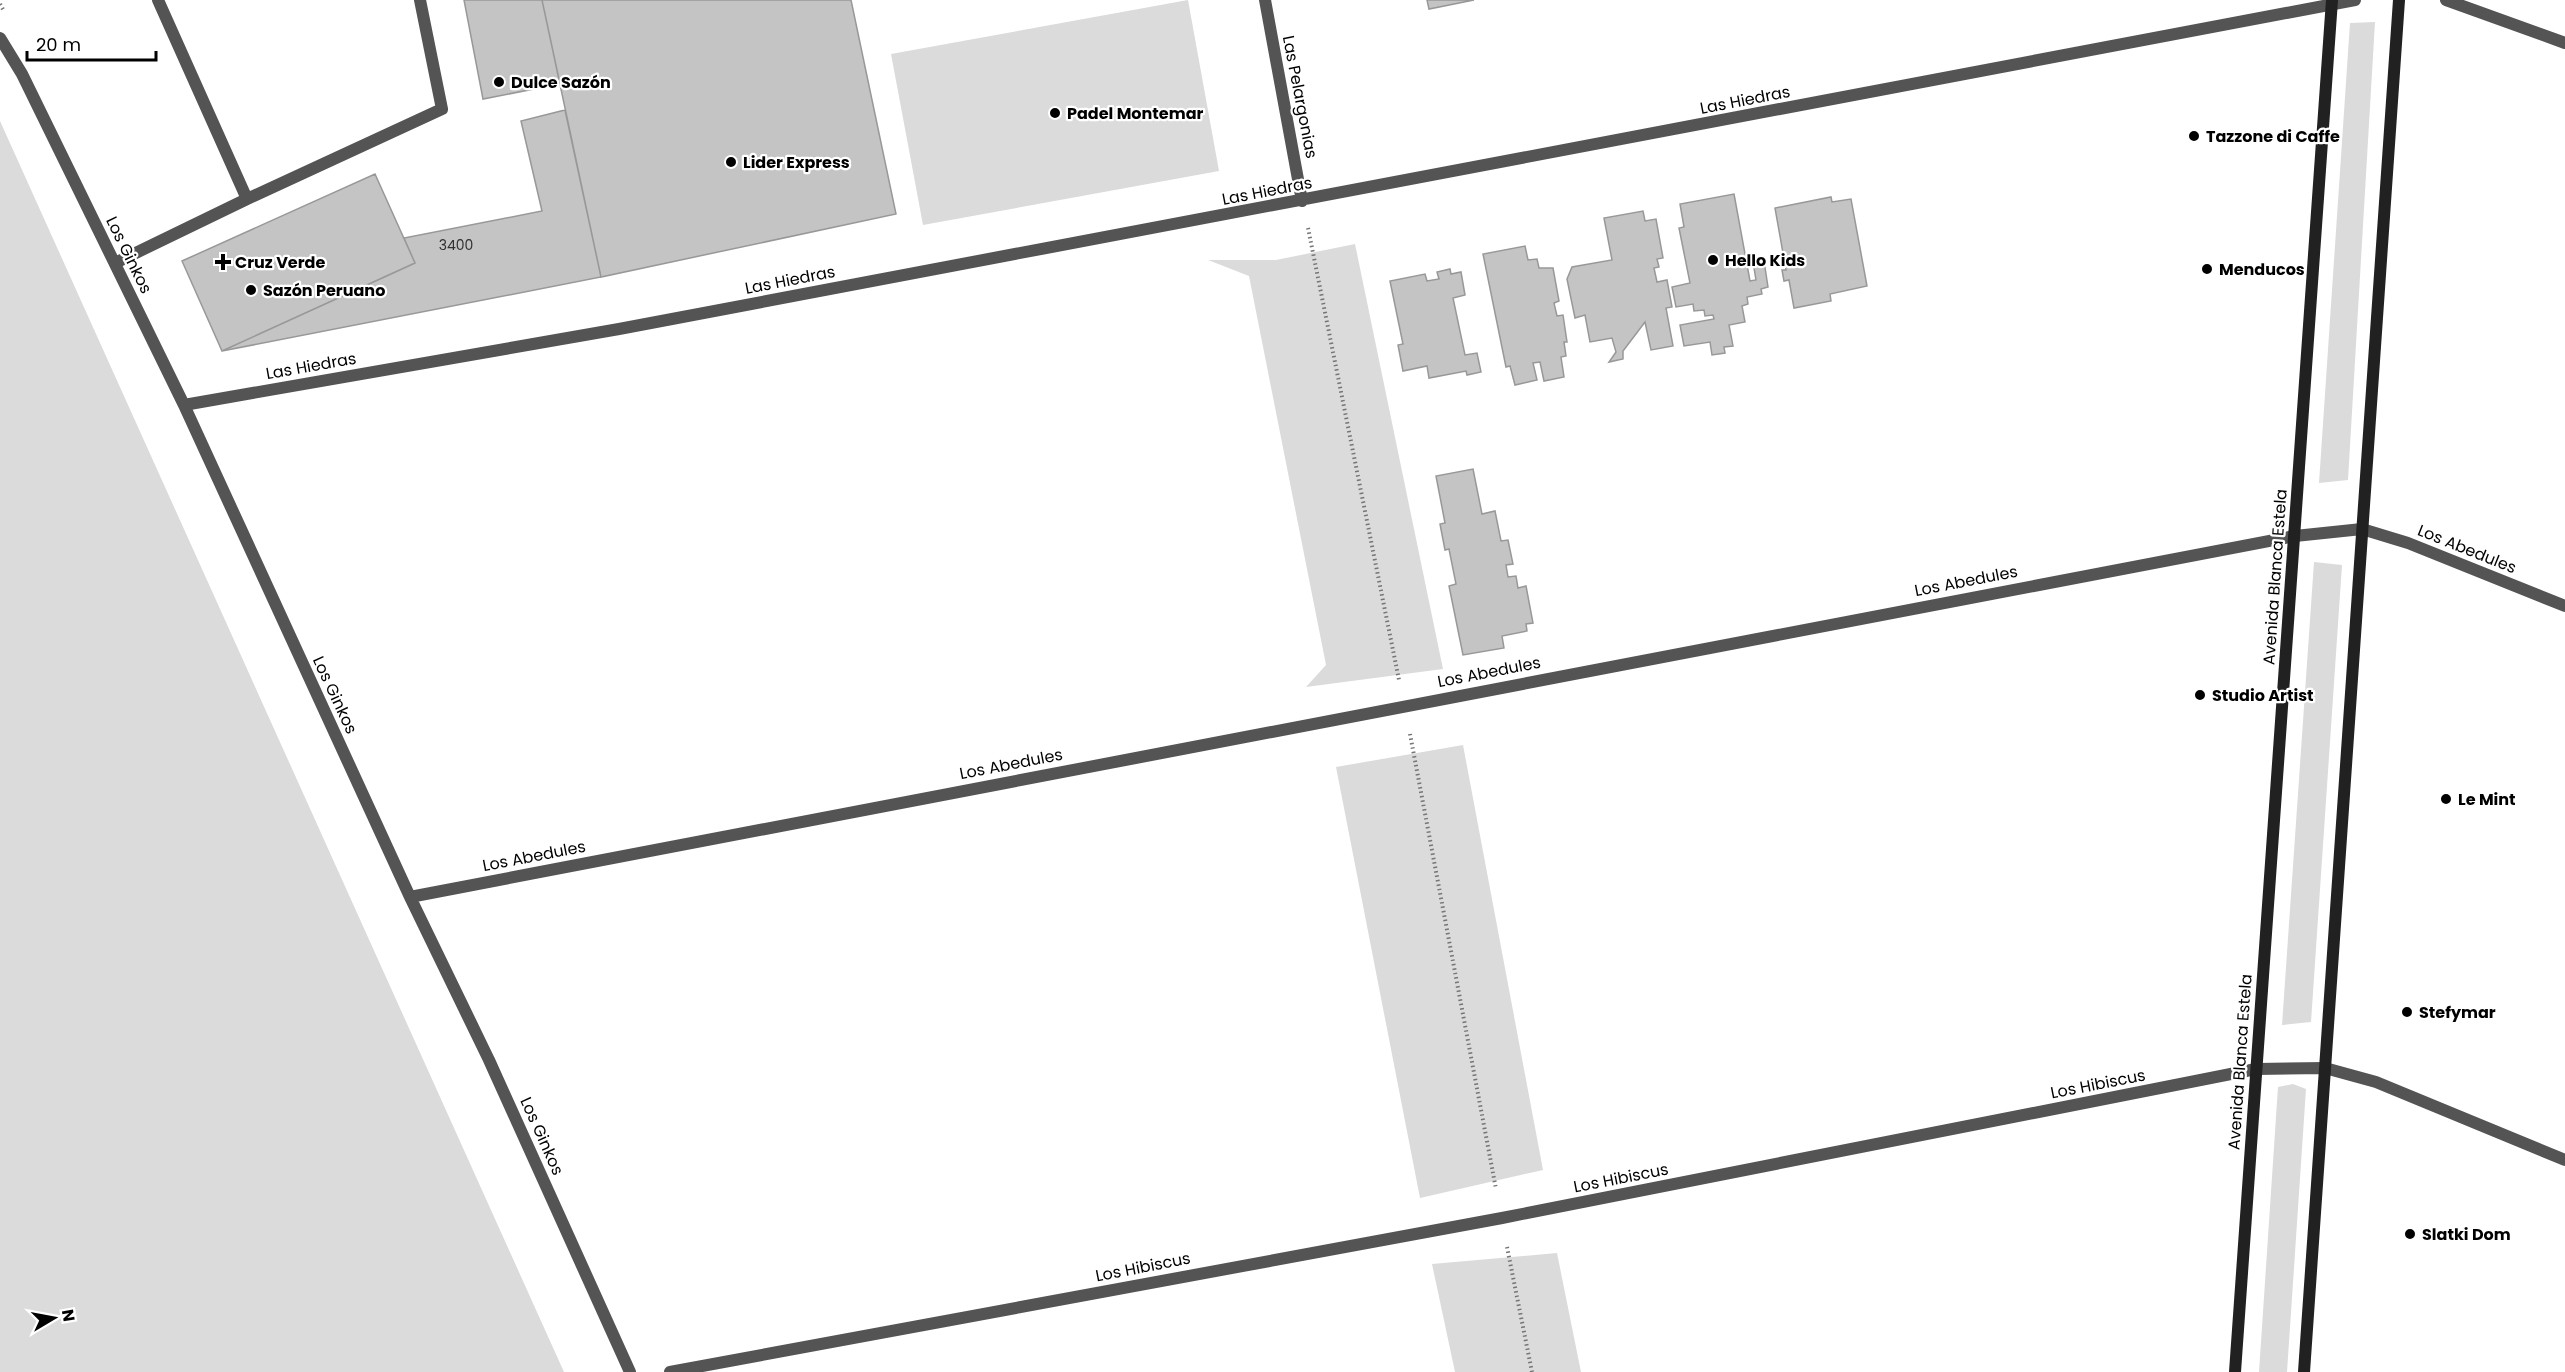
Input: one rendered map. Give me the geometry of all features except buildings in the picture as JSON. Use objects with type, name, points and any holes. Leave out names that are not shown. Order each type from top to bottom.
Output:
[{"type":"main road","points":[[2304,1372],[2399,0]]},
{"type":"main road","name":"Avenida Blanca Estela","points":[[2235,1372],[2332,2]]},
{"type":"street","points":[[158,0],[247,198]]},
{"type":"street","points":[[115,263],[247,198],[442,110],[420,0]]},
{"type":"street","name":"Las Pelargonias","points":[[1265,0],[1302,201]]},
{"type":"street","name":"Las Hiedras","points":[[184,405],[619,329],[1302,201],[2332,2],[2355,0]]},
{"type":"street","points":[[2446,0],[2565,43]]},
{"type":"street","name":"Los Ginkos","points":[[0,38],[22,74],[184,405],[410,897],[489,1060],[630,1372]]},
{"type":"street","name":"Los Abedules","points":[[410,897],[2295,536],[2362,529],[2408,543],[2565,606]]},
{"type":"street","name":"Los Hibiscus","points":[[670,1372],[1502,1218],[2256,1069],[2325,1068],[2376,1082],[2565,1160]]},
{"type":"path","points":[[1302,201],[1405,705],[1532,1372]]},
{"type":"shaded area","name":"Padel Montemar","points":[[1188,0],[1219,171],[923,225],[891,54]]},
{"type":"shaded area","points":[[2375,22],[2348,480],[2319,483],[2350,23]]},
{"type":"shaded area","points":[[0,121],[564,1372],[0,1372]]},
{"type":"shaded area","points":[[1355,244],[1443,669],[1306,687],[1326,665],[1249,276],[1208,260],[1276,260]]},
{"type":"shaded area","points":[[2314,562],[2342,565],[2311,1022],[2282,1025]]},
{"type":"shaded area","points":[[1463,745],[1543,1170],[1420,1198],[1336,767]]},
{"type":"shaded area","points":[[2293,1084],[2306,1089],[2287,1372],[2259,1372],[2278,1087]]},
{"type":"shaded area","points":[[1557,1253],[1581,1372],[1455,1372],[1432,1264]]},
{"type":"place","name":"Dulce Sazón","points":[[499,82]]},
{"type":"place","name":"Padel Montemar","points":[[1055,113]]},
{"type":"place","name":"Tazzone di Caffe","points":[[2194,136]]},
{"type":"place","name":"Lider Express","points":[[731,162]]},
{"type":"place","name":"Hello Kids","points":[[1713,260]]},
{"type":"place","name":"Cruz Verde","points":[[223,262]]},
{"type":"place","name":"Menducos","points":[[2207,269]]},
{"type":"place","name":"Sazón Peruano","points":[[251,290]]},
{"type":"place","name":"Studio Artist","points":[[2200,695]]},
{"type":"place","name":"Le Mint","points":[[2446,799]]},
{"type":"place","name":"Stefymar","points":[[2407,1012]]},
{"type":"place","name":"Slatki Dom","points":[[2410,1234]]}]
